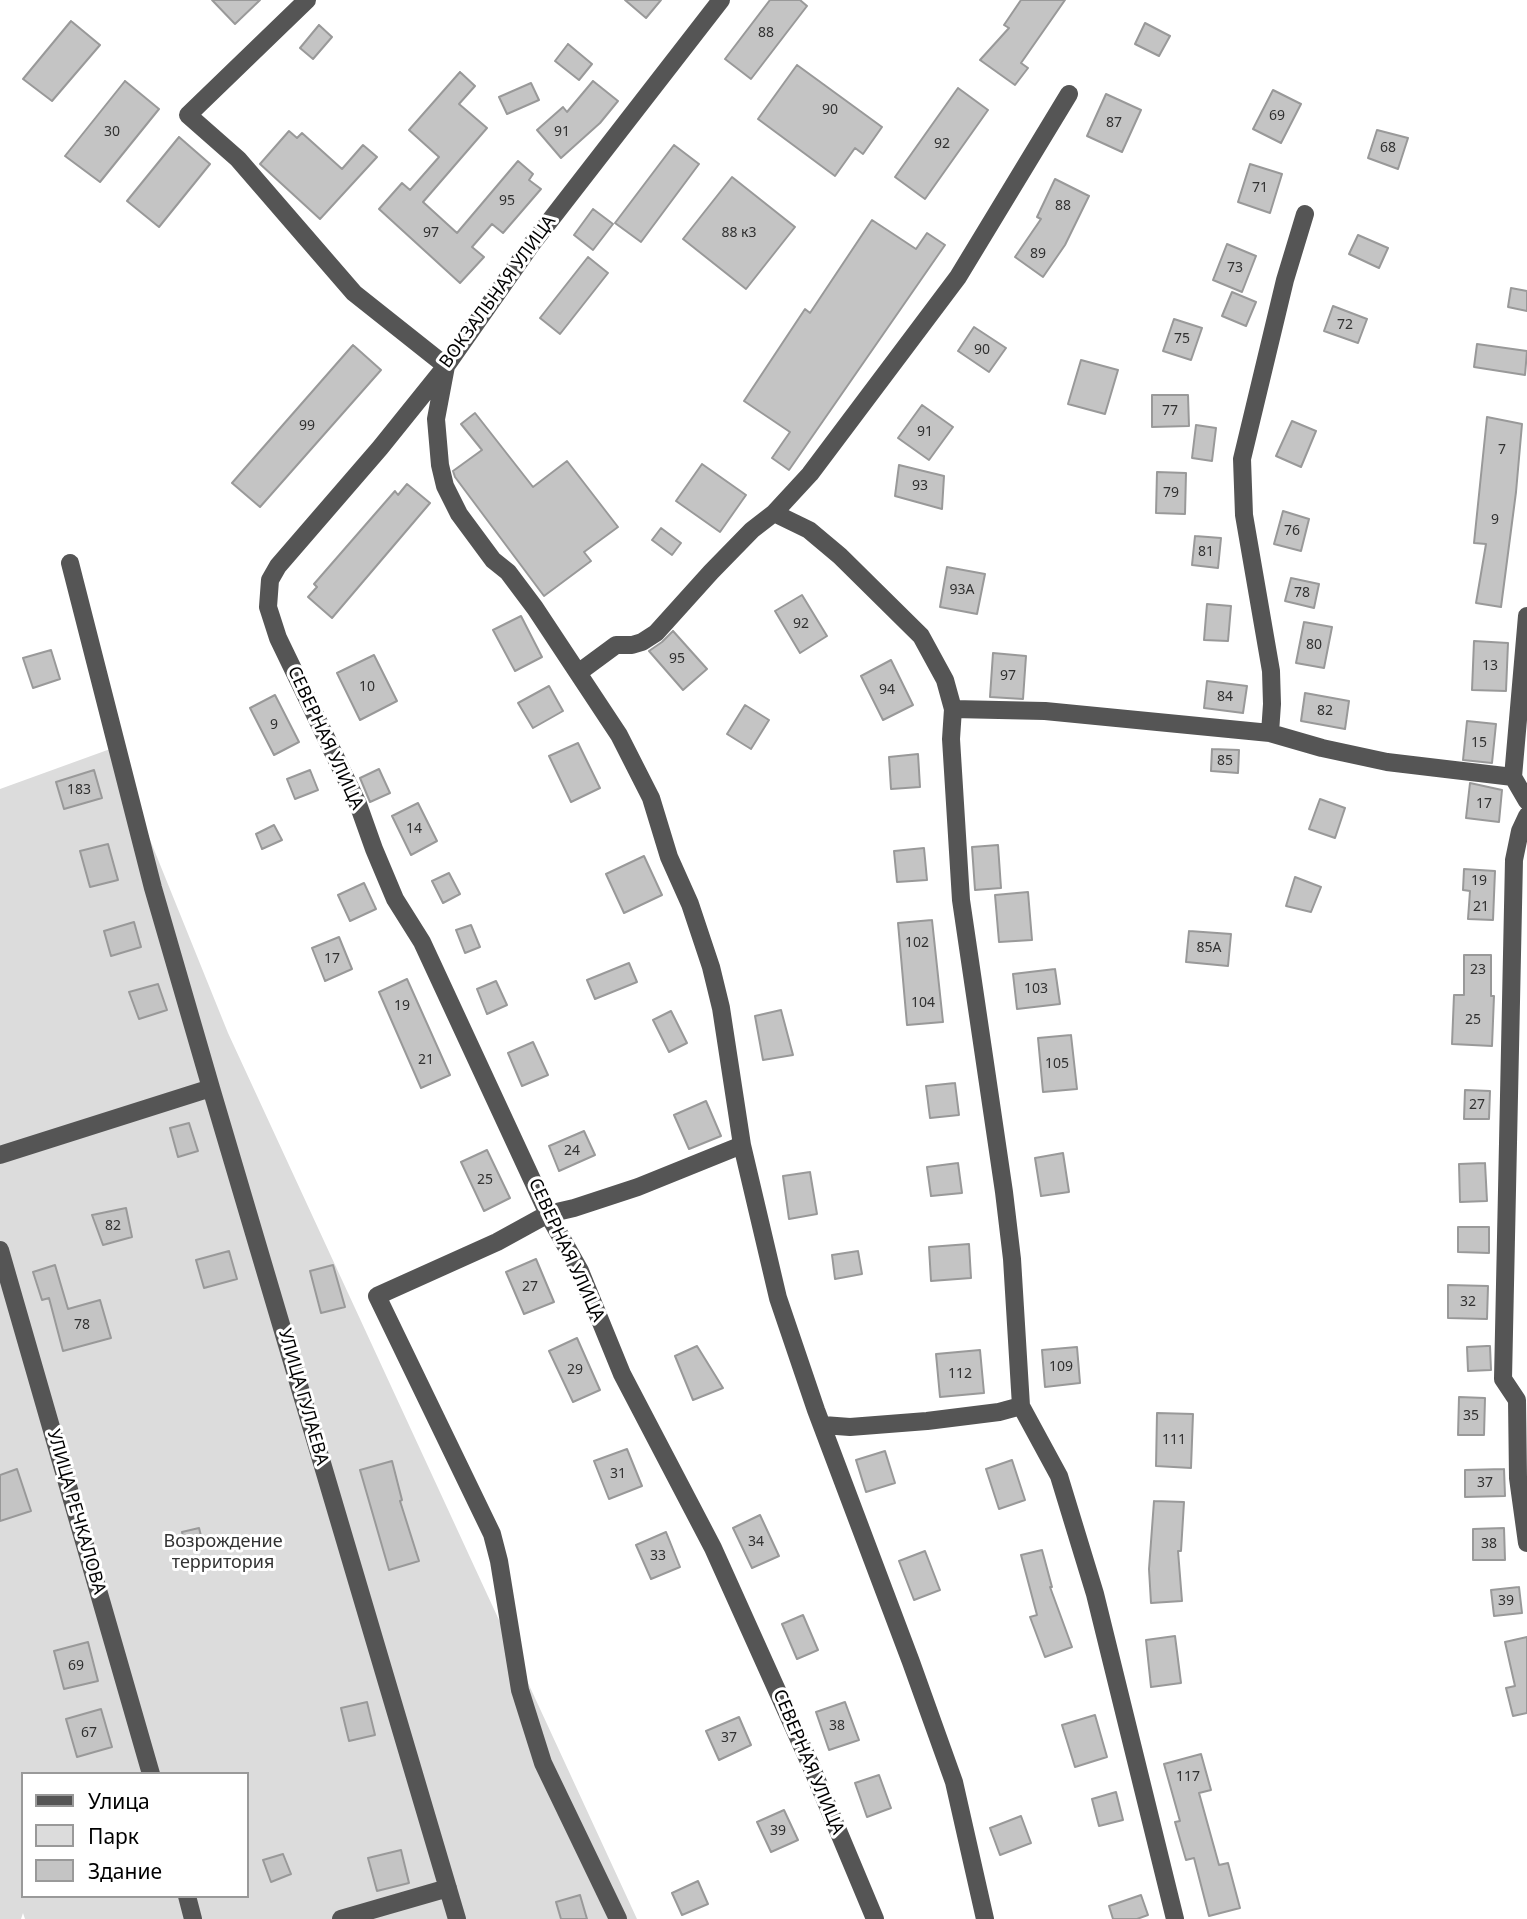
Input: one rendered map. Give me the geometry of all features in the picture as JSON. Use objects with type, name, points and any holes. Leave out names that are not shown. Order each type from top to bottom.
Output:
[{"type":"street","points":[[307,0],[188,115],[237,159],[354,293],[446,366],[436,419],[440,465],[445,486],[459,514],[493,560],[508,572],[579,673],[632,760],[650,798],[669,857],[690,904],[711,967],[721,1008],[742,1144],[778,1298],[954,1782],[985,1919]]},
{"type":"street","name":"ВОКЗАЛЬНАЯ УЛИЦА","points":[[270,580],[278,566],[380,448],[446,366],[531,245],[721,0]]},
{"type":"street","points":[[579,673],[616,645],[632,645],[656,633],[752,530],[774,513],[810,474],[958,277],[1069,94]]},
{"type":"street","points":[[1270,733],[1271,671],[1244,515],[1242,459],[1284,280],[1305,214]]},
{"type":"street","points":[[774,513],[809,530],[840,556],[920,636],[945,680],[953,709],[951,739],[961,900],[1012,1259],[1021,1406],[1059,1476],[1095,1594],[1175,1919]]},
{"type":"street","name":"УЛИЦА ГУЛАЕВА","points":[[70,563],[153,888],[457,1919]]},
{"type":"street","name":"СЕВЕРНАЯ УЛИЦА","points":[[270,580],[268,607],[278,638],[358,804],[395,899],[422,942],[548,1214],[580,1271],[622,1374],[713,1548],[811,1766],[875,1919]]},
{"type":"street","points":[[1527,616],[1513,777],[1527,801]]},
{"type":"street","points":[[953,709],[1045,711],[1270,733],[1387,762],[1513,777]]},
{"type":"street","points":[[1527,816],[1520,831],[1514,860],[1503,1379],[1519,1391],[1518,1478],[1527,1543]]},
{"type":"street","points":[[0,1156],[211,1088]]},
{"type":"street","points":[[618,1919],[543,1763],[520,1690],[499,1560],[492,1534],[377,1296],[497,1242],[548,1214],[638,1187],[742,1144]]},
{"type":"street","name":"УЛИЦА РЕЧКАЛОВА","points":[[0,1250],[150,1772]]},
{"type":"street","points":[[823,1425],[850,1427],[927,1421],[999,1412],[1021,1406]]},
{"type":"street","points":[[341,1919],[448,1888]]},
{"type":"street","points":[[188,1898],[193,1919]]},
{"type":"green space","name":"Возрождение территория","points":[[113,748],[228,1033],[637,1919],[25,1919],[23,1913],[21,1919],[0,1919],[0,789]]},
{"type":"building","points":[[212,0],[260,0],[235,24]]},
{"type":"building","points":[[625,0],[661,0],[646,18]]},
{"type":"building","points":[[770,0],[800,0],[807,6],[751,79],[725,59]]},
{"type":"building","points":[[1021,0],[1065,0],[1021,63],[1028,68],[1015,85],[980,60],[1009,28],[1004,25]]},
{"type":"building","points":[[71,21],[100,45],[52,101],[23,79]]},
{"type":"building","points":[[1145,23],[1170,36],[1159,56],[1135,44]]},
{"type":"building","points":[[319,25],[332,37],[313,59],[300,48]]},
{"type":"building","points":[[568,44],[592,64],[579,80],[555,61]]},
{"type":"building","points":[[797,65],[882,127],[863,154],[855,148],[835,176],[758,119]]},
{"type":"building","points":[[460,72],[475,86],[459,104],[487,128],[423,202],[457,233],[518,161],[533,174],[529,180],[541,189],[503,233],[492,224],[472,247],[484,257],[460,283],[379,209],[402,183],[410,190],[439,157],[409,130]]},
{"type":"building","points":[[125,81],[159,109],[100,182],[65,156]]},
{"type":"building","points":[[593,81],[618,101],[600,123],[561,158],[537,130],[563,107],[567,112]]},
{"type":"building","points":[[531,83],[539,100],[507,114],[499,97]]},
{"type":"building","points":[[958,88],[988,110],[925,199],[895,177]]},
{"type":"building","points":[[1273,90],[1301,104],[1281,143],[1253,129]]},
{"type":"building","points":[[1106,94],[1141,110],[1122,152],[1087,136]]},
{"type":"building","points":[[1377,130],[1408,138],[1398,169],[1368,158]]},
{"type":"building","points":[[289,131],[297,138],[302,133],[342,169],[363,145],[377,157],[320,219],[260,164]]},
{"type":"building","points":[[179,137],[210,164],[159,227],[127,201]]},
{"type":"building","points":[[674,145],[699,164],[641,242],[615,223]]},
{"type":"building","points":[[1250,164],[1282,174],[1270,213],[1238,202]]},
{"type":"building","points":[[732,177],[795,227],[746,289],[683,239]]},
{"type":"building","points":[[1055,179],[1089,196],[1065,245],[1043,277],[1015,257],[1041,219],[1037,217]]},
{"type":"building","points":[[593,209],[613,224],[593,250],[574,235]]},
{"type":"building","points":[[872,220],[916,249],[927,233],[945,245],[789,470],[772,458],[790,432],[744,401],[805,309],[810,313]]},
{"type":"building","points":[[1358,235],[1388,248],[1379,268],[1349,254]]},
{"type":"building","points":[[1227,244],[1256,256],[1242,292],[1213,280]]},
{"type":"building","points":[[588,257],[608,273],[560,334],[540,318]]},
{"type":"building","points":[[1511,288],[1527,291],[1527,311],[1508,307]]},
{"type":"building","points":[[1232,292],[1256,302],[1246,326],[1222,316]]},
{"type":"building","points":[[1333,306],[1367,319],[1358,343],[1324,331]]},
{"type":"building","points":[[1174,319],[1202,328],[1191,360],[1163,351]]},
{"type":"building","points":[[974,327],[1006,348],[989,372],[958,351]]},
{"type":"building","points":[[1477,344],[1527,351],[1525,375],[1474,367]]},
{"type":"building","points":[[353,345],[381,370],[260,507],[232,483]]},
{"type":"building","points":[[1081,360],[1118,370],[1105,414],[1068,404]]},
{"type":"building","points":[[1152,395],[1188,395],[1189,426],[1152,427]]},
{"type":"building","points":[[922,405],[953,427],[929,460],[898,438]]},
{"type":"building","points":[[475,413],[533,487],[567,461],[618,527],[584,552],[591,561],[544,596],[455,477],[453,471],[482,450],[461,424]]},
{"type":"building","points":[[1487,417],[1522,424],[1501,607],[1476,603],[1486,544],[1474,543]]},
{"type":"building","points":[[1292,421],[1316,431],[1301,467],[1276,456]]},
{"type":"building","points":[[1196,425],[1216,428],[1212,461],[1192,458]]},
{"type":"building","points":[[702,464],[746,495],[720,532],[676,501]]},
{"type":"building","points":[[899,465],[944,476],[942,509],[895,496]]},
{"type":"building","points":[[1157,472],[1186,473],[1185,514],[1156,513]]},
{"type":"building","points":[[407,484],[430,503],[332,618],[308,597],[317,587],[314,584],[395,491],[398,495]]},
{"type":"building","points":[[1283,511],[1309,519],[1301,551],[1274,544]]},
{"type":"building","points":[[661,528],[681,543],[672,555],[652,540]]},
{"type":"building","points":[[1195,536],[1221,538],[1218,568],[1192,565]]},
{"type":"building","points":[[947,567],[985,574],[977,614],[940,607]]},
{"type":"building","points":[[1291,578],[1319,584],[1314,608],[1285,601]]},
{"type":"building","points":[[802,595],[827,636],[800,653],[775,611]]},
{"type":"building","points":[[1207,604],[1231,606],[1228,641],[1204,640]]},
{"type":"building","points":[[521,616],[542,657],[515,671],[493,630]]},
{"type":"building","points":[[1304,622],[1332,627],[1324,668],[1296,663]]},
{"type":"building","points":[[673,631],[707,669],[683,690],[649,651]]},
{"type":"building","points":[[1474,641],[1508,643],[1506,691],[1472,690]]},
{"type":"building","points":[[51,650],[60,679],[33,688],[23,658]]},
{"type":"building","points":[[993,653],[1026,656],[1023,699],[990,697]]},
{"type":"building","points":[[374,655],[397,701],[360,720],[337,673]]},
{"type":"building","points":[[891,660],[913,705],[883,720],[861,676]]},
{"type":"building","points":[[1207,681],[1247,686],[1243,713],[1204,708]]},
{"type":"building","points":[[549,686],[563,711],[533,728],[518,703]]},
{"type":"building","points":[[1305,693],[1349,701],[1345,729],[1301,721]]},
{"type":"building","points":[[275,695],[299,742],[274,755],[250,708]]},
{"type":"building","points":[[745,705],[769,720],[751,749],[727,734]]},
{"type":"building","points":[[1467,721],[1496,724],[1492,763],[1463,760]]},
{"type":"building","points":[[578,743],[600,788],[571,802],[549,756]]},
{"type":"building","points":[[1212,749],[1239,750],[1238,773],[1211,771]]},
{"type":"building","points":[[918,754],[920,787],[891,789],[889,757]]},
{"type":"building","points":[[379,769],[390,793],[370,802],[360,778]]},
{"type":"building","points":[[94,770],[102,798],[64,809],[56,782]]},
{"type":"building","points":[[310,770],[318,790],[295,799],[287,779]]},
{"type":"building","points":[[1470,783],[1502,790],[1499,822],[1466,818]]},
{"type":"building","points":[[1320,799],[1345,808],[1335,838],[1309,829]]},
{"type":"building","points":[[418,803],[437,841],[411,855],[392,816]]},
{"type":"building","points":[[274,825],[282,840],[262,849],[256,834]]},
{"type":"building","points":[[108,844],[118,880],[90,887],[80,851]]},
{"type":"building","points":[[998,845],[1001,888],[975,890],[972,847]]},
{"type":"building","points":[[924,848],[927,880],[897,882],[894,851]]},
{"type":"building","points":[[644,856],[662,895],[624,913],[606,874]]},
{"type":"building","points":[[1464,869],[1495,871],[1493,920],[1468,919],[1470,891],[1463,890]]},
{"type":"building","points":[[449,873],[460,894],[443,903],[432,881]]},
{"type":"building","points":[[1295,877],[1321,887],[1311,912],[1286,906]]},
{"type":"building","points":[[364,883],[376,909],[350,921],[338,895]]},
{"type":"building","points":[[1028,892],[1032,940],[999,942],[995,895]]},
{"type":"building","points":[[932,920],[943,1022],[907,1025],[898,923]]},
{"type":"building","points":[[134,922],[141,947],[111,956],[104,931]]},
{"type":"building","points":[[471,925],[480,947],[465,953],[456,930]]},
{"type":"building","points":[[1189,931],[1231,934],[1228,966],[1186,962]]},
{"type":"building","points":[[339,937],[352,969],[325,981],[312,948]]},
{"type":"building","points":[[1464,955],[1491,955],[1491,996],[1494,996],[1492,1046],[1452,1044],[1454,995],[1464,995]]},
{"type":"building","points":[[629,963],[637,982],[595,999],[587,980]]},
{"type":"building","points":[[1055,969],[1060,1004],[1017,1009],[1013,974]]},
{"type":"building","points":[[407,979],[450,1075],[421,1088],[379,992]]},
{"type":"building","points":[[496,981],[507,1005],[487,1014],[477,989]]},
{"type":"building","points":[[158,984],[167,1010],[139,1019],[129,992]]},
{"type":"building","points":[[781,1010],[793,1055],[763,1060],[755,1016]]},
{"type":"building","points":[[671,1011],[687,1043],[669,1052],[653,1020]]},
{"type":"building","points":[[1071,1035],[1077,1089],[1043,1092],[1038,1038]]},
{"type":"building","points":[[533,1042],[548,1075],[522,1086],[508,1053]]},
{"type":"building","points":[[955,1083],[959,1115],[930,1118],[926,1086]]},
{"type":"building","points":[[1465,1090],[1490,1091],[1489,1119],[1464,1119]]},
{"type":"building","points":[[706,1101],[721,1136],[689,1149],[674,1115]]},
{"type":"building","points":[[189,1123],[198,1151],[178,1157],[170,1128]]},
{"type":"building","points":[[584,1131],[595,1155],[559,1171],[549,1146]]},
{"type":"building","points":[[487,1150],[510,1198],[484,1211],[461,1162]]},
{"type":"building","points":[[1063,1153],[1069,1192],[1041,1196],[1035,1158]]},
{"type":"building","points":[[958,1163],[962,1193],[931,1196],[927,1167]]},
{"type":"building","points":[[1485,1163],[1487,1201],[1460,1202],[1459,1164]]},
{"type":"building","points":[[810,1172],[817,1214],[789,1219],[783,1176]]},
{"type":"building","points":[[126,1208],[132,1237],[103,1245],[92,1215]]},
{"type":"building","points":[[1458,1227],[1489,1227],[1489,1253],[1458,1252]]},
{"type":"building","points":[[969,1244],[971,1278],[931,1281],[929,1247]]},
{"type":"building","points":[[229,1251],[237,1279],[204,1288],[196,1260]]},
{"type":"building","points":[[858,1251],[862,1274],[835,1279],[832,1255]]},
{"type":"building","points":[[536,1259],[554,1302],[524,1314],[506,1272]]},
{"type":"building","points":[[55,1265],[68,1309],[100,1300],[111,1338],[63,1351],[49,1298],[42,1300],[33,1272]]},
{"type":"building","points":[[333,1265],[345,1307],[321,1313],[310,1271]]},
{"type":"building","points":[[1448,1285],[1488,1286],[1487,1319],[1448,1318]]},
{"type":"building","points":[[577,1338],[600,1390],[573,1402],[549,1351]]},
{"type":"building","points":[[697,1346],[723,1388],[693,1400],[675,1356]]},
{"type":"building","points":[[1490,1346],[1491,1370],[1468,1371],[1467,1347]]},
{"type":"building","points":[[1077,1347],[1080,1383],[1045,1387],[1042,1350]]},
{"type":"building","points":[[980,1350],[984,1393],[940,1397],[936,1354]]},
{"type":"building","points":[[1459,1397],[1485,1398],[1484,1435],[1458,1435]]},
{"type":"building","points":[[1157,1413],[1193,1414],[1191,1468],[1156,1466]]},
{"type":"building","points":[[627,1449],[642,1486],[609,1499],[594,1461]]},
{"type":"building","points":[[885,1451],[895,1483],[866,1492],[856,1460]]},
{"type":"building","points":[[1012,1460],[1025,1500],[999,1509],[986,1469]]},
{"type":"building","points":[[392,1461],[402,1500],[400,1501],[419,1561],[389,1570],[360,1470]]},
{"type":"building","points":[[17,1469],[31,1511],[0,1521],[0,1475]]},
{"type":"building","points":[[1504,1469],[1505,1496],[1465,1497],[1465,1470]]},
{"type":"building","points":[[1154,1501],[1184,1502],[1181,1551],[1178,1551],[1182,1601],[1151,1603],[1149,1569]]},
{"type":"building","points":[[760,1515],[779,1556],[752,1568],[733,1528]]},
{"type":"building","points":[[199,1528],[203,1544],[186,1548],[182,1532]]},
{"type":"building","points":[[1504,1528],[1505,1560],[1473,1560],[1473,1529]]},
{"type":"building","points":[[666,1532],[680,1567],[651,1579],[636,1545]]},
{"type":"building","points":[[1042,1550],[1050,1587],[1072,1647],[1045,1657],[1030,1617],[1037,1615],[1021,1555]]},
{"type":"building","points":[[925,1551],[940,1590],[914,1600],[899,1561]]},
{"type":"building","points":[[1519,1587],[1522,1613],[1494,1616],[1491,1590]]},
{"type":"building","points":[[803,1615],[818,1650],[797,1659],[782,1624]]},
{"type":"building","points":[[1175,1636],[1181,1683],[1151,1687],[1146,1640]]},
{"type":"building","points":[[1527,1637],[1527,1713],[1513,1716],[1506,1688],[1515,1686],[1505,1642]]},
{"type":"building","points":[[88,1642],[98,1681],[64,1689],[54,1651]]},
{"type":"building","points":[[367,1702],[375,1735],[349,1741],[341,1708]]},
{"type":"building","points":[[845,1702],[859,1740],[829,1750],[816,1712]]},
{"type":"building","points":[[101,1709],[112,1747],[77,1757],[66,1719]]},
{"type":"building","points":[[1095,1715],[1107,1757],[1075,1767],[1062,1725]]},
{"type":"building","points":[[739,1717],[751,1745],[719,1760],[706,1731]]},
{"type":"building","points":[[1201,1754],[1211,1790],[1199,1793],[1219,1865],[1228,1863],[1240,1908],[1209,1916],[1194,1858],[1186,1860],[1175,1822],[1180,1821],[1164,1764]]},
{"type":"building","points":[[879,1775],[891,1808],[867,1817],[855,1783]]},
{"type":"building","points":[[1116,1792],[1123,1820],[1099,1826],[1092,1799]]},
{"type":"building","points":[[784,1810],[798,1840],[771,1852],[757,1822]]},
{"type":"building","points":[[1021,1816],[1031,1843],[1000,1855],[990,1828]]},
{"type":"building","points":[[401,1850],[409,1883],[377,1891],[368,1858]]},
{"type":"building","points":[[283,1854],[291,1874],[271,1882],[263,1860]]},
{"type":"building","points":[[698,1881],[708,1904],[682,1915],[672,1893]]},
{"type":"building","points":[[580,1895],[587,1919],[561,1919],[556,1902]]},
{"type":"building","points":[[1141,1895],[1148,1915],[1137,1919],[1113,1919],[1109,1906]]}]
